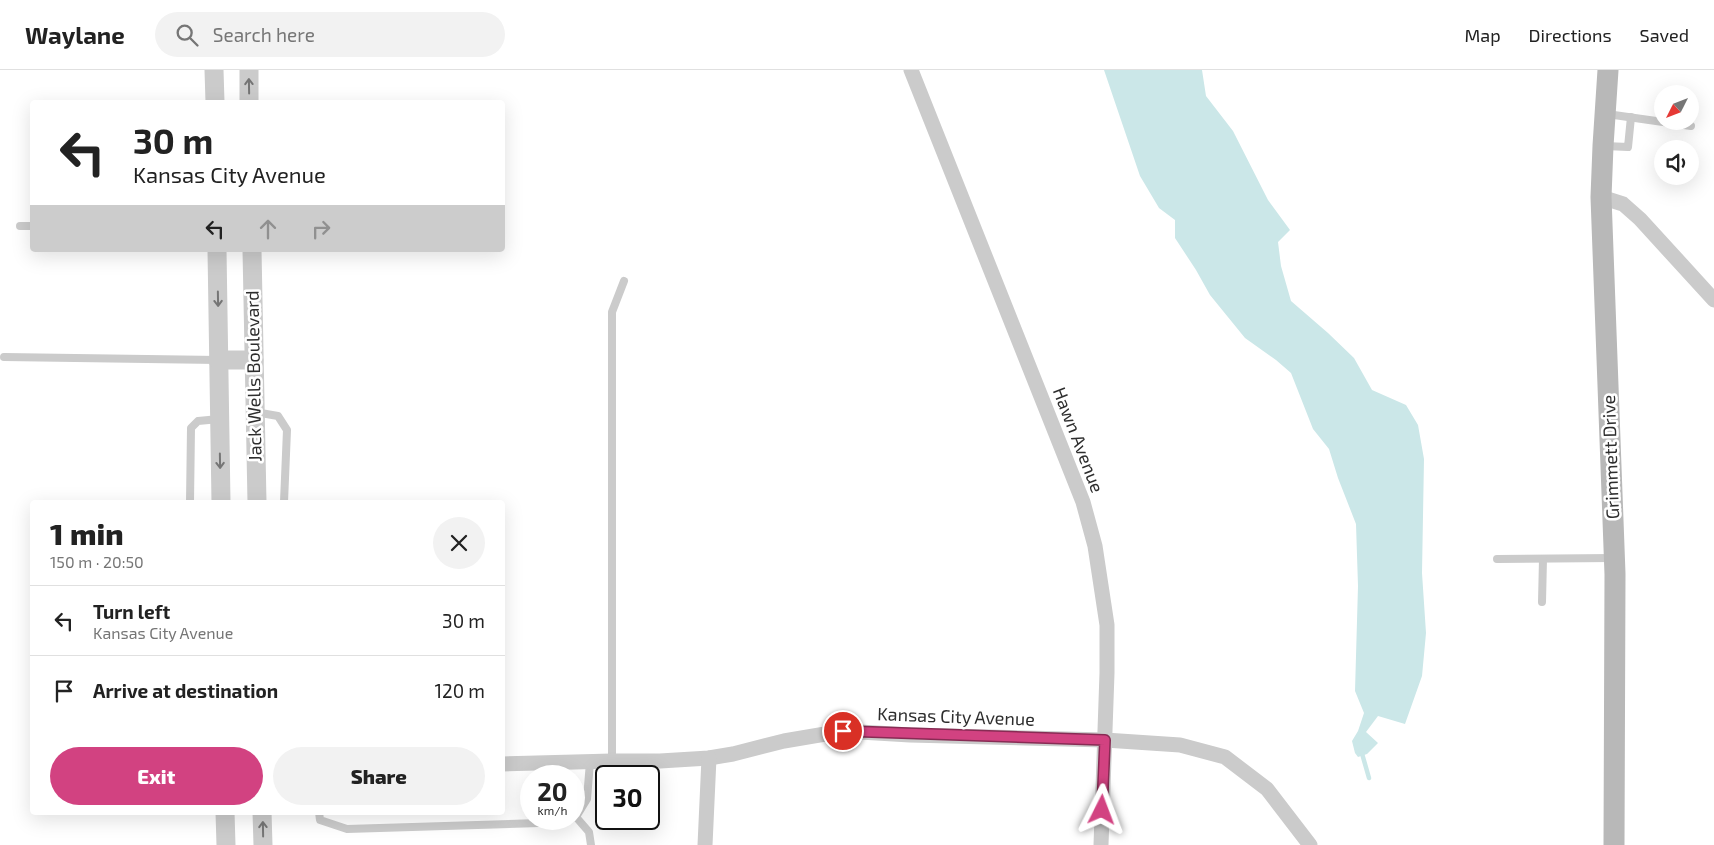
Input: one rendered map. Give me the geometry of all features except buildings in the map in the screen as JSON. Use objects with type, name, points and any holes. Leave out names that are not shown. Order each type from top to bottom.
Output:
[{"type":"main road","name":"Grimmett Drive","points":[[1608,70],[1602,146],[1602,198],[1615,558],[1614,845]]},
{"type":"street","points":[[214,70],[214,100]]},
{"type":"street","points":[[249,70],[249,100]]},
{"type":"street","name":"Hawn Avenue","points":[[912,70],[1083,502],[1095,546],[1107,625],[1101,845]]},
{"type":"street","points":[[1602,198],[1623,204],[1640,219],[1714,300]]},
{"type":"street","name":"Jack Wells Boulevard","points":[[217,252],[220,500]]},
{"type":"street","name":"Jack Wells Boulevard","points":[[252,252],[257,500]]},
{"type":"street","points":[[218,360],[254,360]]},
{"type":"street","name":"Kansas City Avenue","points":[[505,764],[612,761],[660,762],[709,758],[784,741],[843,731],[1105,740],[1180,745],[1225,757],[1267,789],[1310,845]]},
{"type":"street","points":[[705,845],[709,758]]},
{"type":"street","points":[[225,815],[226,845]]},
{"type":"street","points":[[262,815],[263,845]]},
{"type":"lane","points":[[1605,113],[1654,120]]},
{"type":"lane","points":[[1602,146],[1628,147],[1631,117]]},
{"type":"lane","points":[[20,226],[30,226]]},
{"type":"lane","points":[[612,761],[612,312],[624,281]]},
{"type":"lane","points":[[4,357],[218,360]]},
{"type":"lane","points":[[255,412],[278,416],[286,430],[284,500]]},
{"type":"lane","points":[[190,500],[190,428],[198,420],[219,419]]},
{"type":"lane","points":[[1497,559],[1615,558]]},
{"type":"lane","points":[[1542,602],[1543,559]]},
{"type":"lane","points":[[585,802],[587,799],[590,762]]},
{"type":"lane","points":[[319,815],[320,820],[347,829],[520,824]]},
{"type":"lane","points":[[585,828],[589,832],[591,845]]},
{"type":"water","points":[[1104,70],[1202,70],[1206,96],[1233,131],[1268,200],[1290,230],[1278,242],[1281,266],[1291,301],[1354,358],[1372,390],[1406,405],[1418,425],[1424,459],[1422,573],[1426,633],[1422,676],[1405,724],[1378,716],[1366,732],[1378,743],[1367,754],[1358,757],[1352,741],[1358,731],[1364,713],[1355,691],[1358,586],[1356,524],[1329,449],[1313,429],[1291,373],[1245,338],[1210,295],[1175,238],[1175,220],[1159,208],[1140,176]]},
{"type":"waterway","points":[[1361,750],[1369,778]]},
{"type":"route","points":[[843,731],[1105,740],[1102,810]]}]
